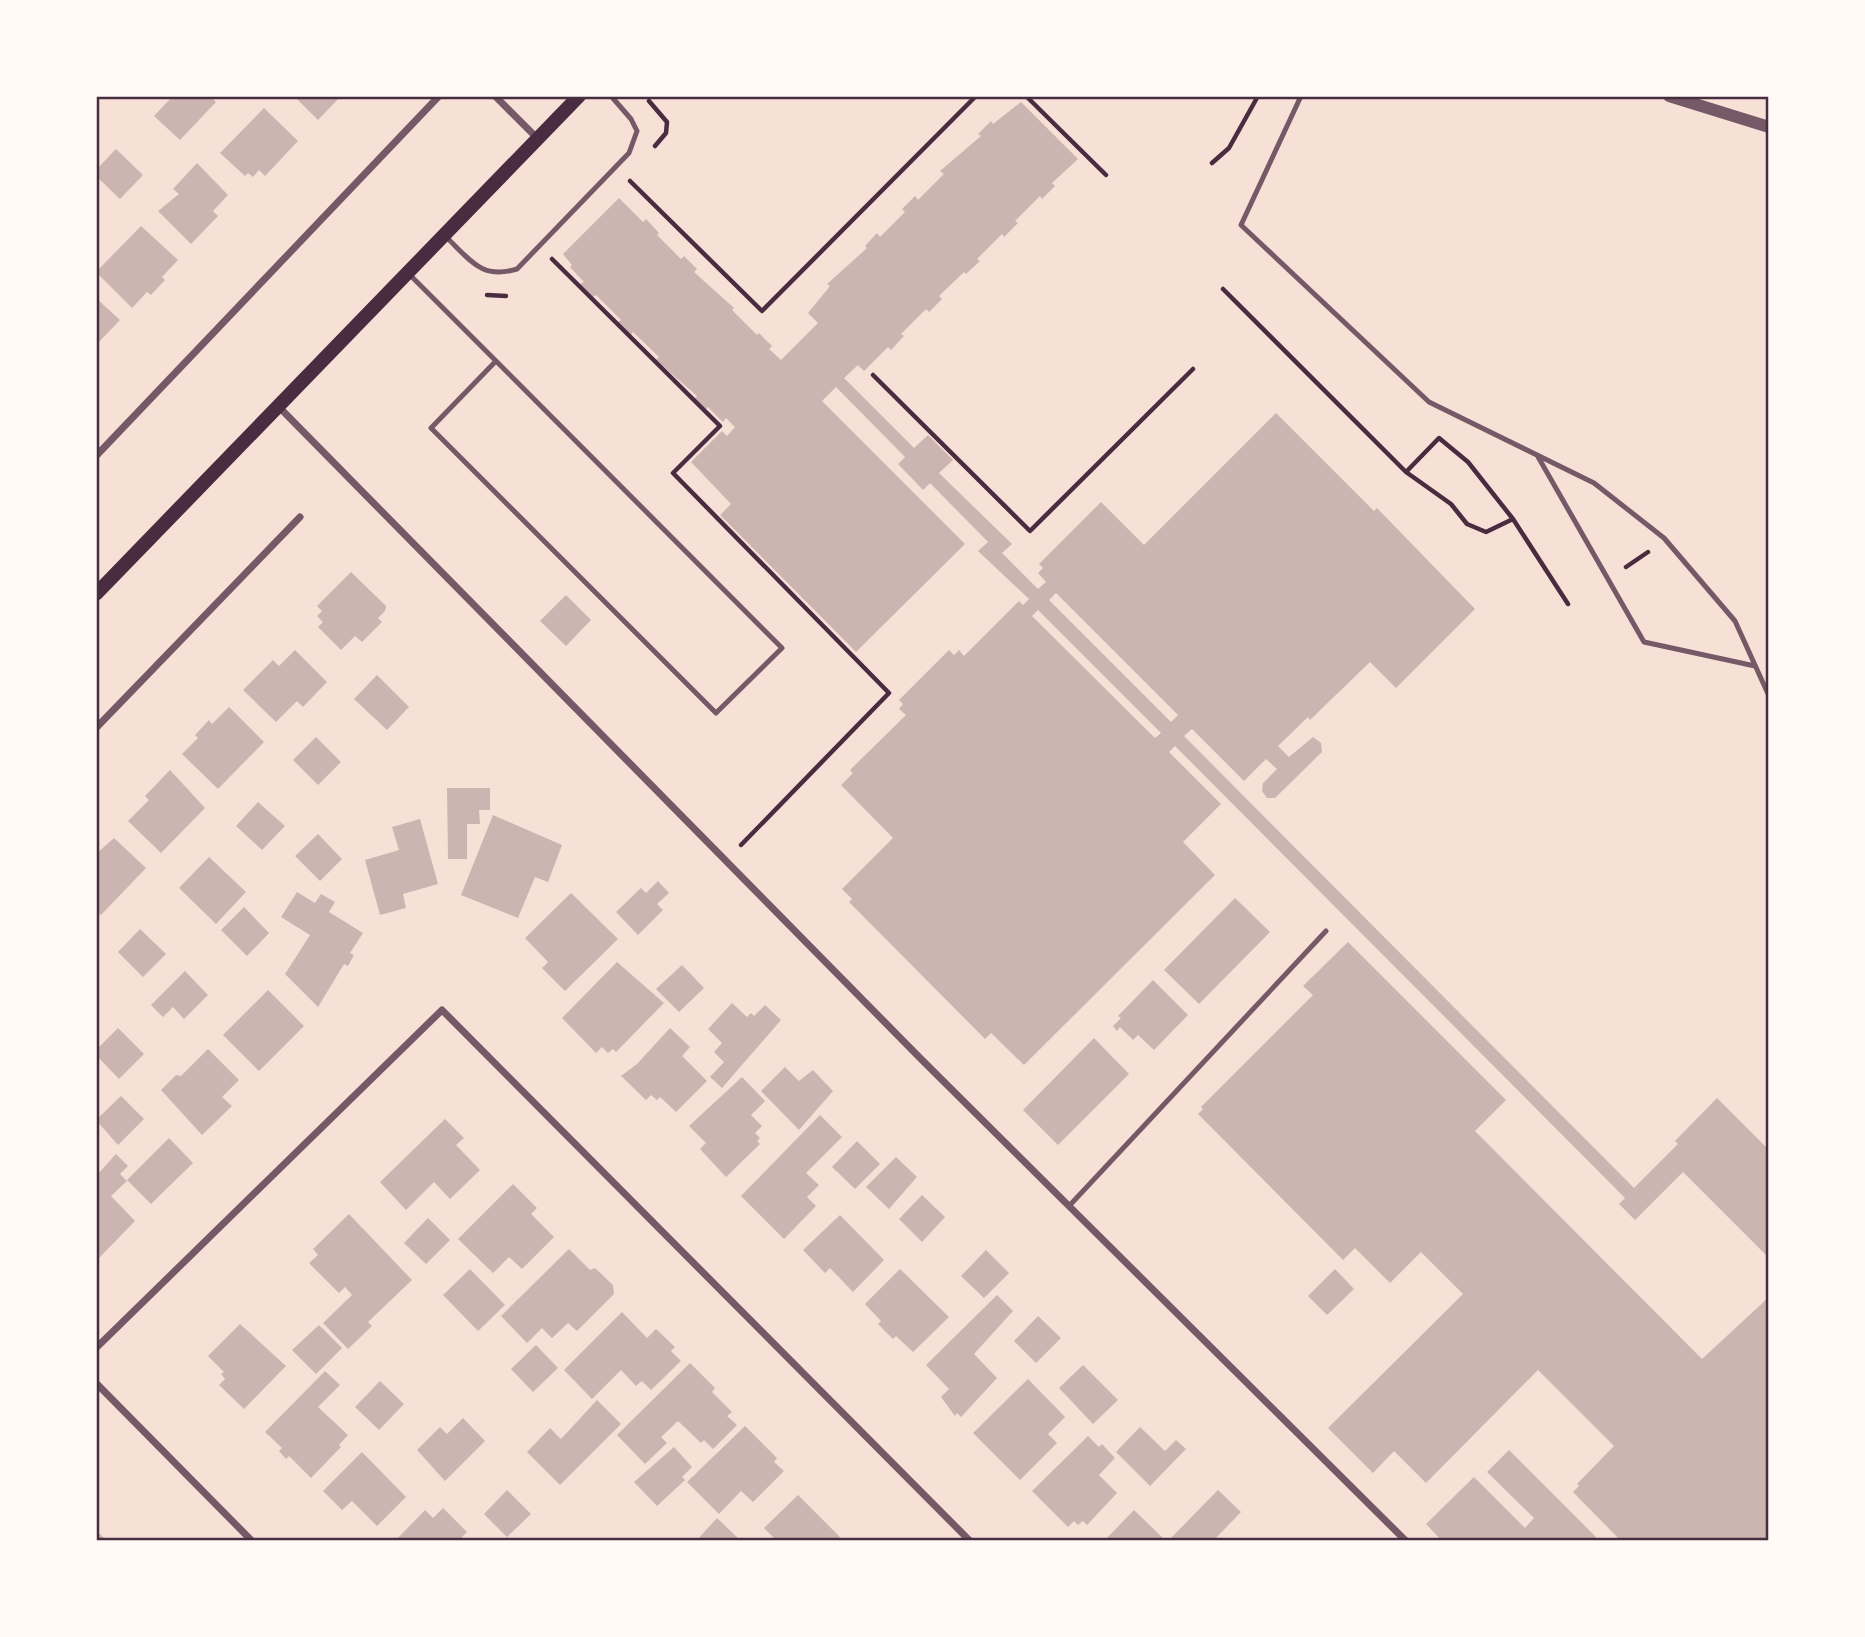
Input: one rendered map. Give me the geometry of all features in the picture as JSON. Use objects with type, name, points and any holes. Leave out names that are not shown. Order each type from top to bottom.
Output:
[{"type":"main road","points":[[96,594],[579,96]]},
{"type":"street","points":[[96,456],[439,96]]},
{"type":"street","points":[[495,96],[538,139]]},
{"type":"street","points":[[1669,96],[1769,127]]},
{"type":"street","points":[[278,406],[726,861],[1406,1541]]},
{"type":"street","points":[[96,728],[300,517]]},
{"type":"street","points":[[96,1348],[442,1010],[970,1541]]},
{"type":"street","points":[[96,1383],[252,1541]]},
{"type":"lane","points":[[444,235],[481,270],[499,274],[517,269],[629,153],[637,131],[631,118],[611,96]]},
{"type":"lane","points":[[1301,96],[1241,225],[1429,402],[1594,483],[1664,538],[1735,621],[1769,696]]},
{"type":"lane","points":[[407,273],[496,361],[782,648],[716,713],[431,429],[496,361]]},
{"type":"lane","points":[[1537,455],[1644,642],[1755,666]]},
{"type":"lane","points":[[1070,1205],[1326,931]]},
{"type":"path","points":[[634,185],[762,311],[976,96]]},
{"type":"path","points":[[1026,96],[1106,175]]},
{"type":"path","points":[[1212,163],[1229,148],[1258,96]]},
{"type":"path","points":[[557,262],[720,426],[673,473],[890,693],[726,861]]},
{"type":"path","points":[[1223,289],[1406,472],[1451,504],[1467,524],[1486,531],[1513,519]]},
{"type":"path","points":[[873,375],[1030,531],[1193,369]]},
{"type":"path","points":[[1406,472],[1439,438],[1468,462],[1513,519],[1568,604]]},
{"type":"building","points":[[168,96],[210,96],[216,102],[180,140],[154,116],[170,99]]},
{"type":"building","points":[[294,96],[341,96],[318,120]]},
{"type":"building","points":[[1021,102],[1078,159],[1052,183],[1055,186],[1042,199],[1040,196],[1015,221],[1018,223],[1004,237],[1002,234],[977,259],[980,261],[939,296],[942,299],[929,312],[926,309],[901,334],[904,336],[891,350],[888,347],[864,371],[858,365],[844,378],[914,448],[928,435],[953,460],[939,473],[1012,544],[1002,553],[1038,589],[1046,582],[1038,573],[1043,568],[1039,564],[1101,502],[1144,545],[1276,413],[1374,511],[1377,508],[1475,609],[1396,688],[1370,662],[1310,720],[1308,717],[1278,746],[1289,757],[1313,737],[1321,743],[1322,752],[1275,798],[1267,798],[1262,791],[1263,783],[1277,769],[1266,759],[1244,781],[1192,729],[1184,736],[1634,1188],[1678,1144],[1675,1141],[1717,1098],[1769,1150],[1769,1258],[1683,1172],[1635,1220],[1619,1204],[1625,1198],[1175,746],[1169,752],[1221,804],[1183,842],[1215,875],[1024,1065],[991,1033],[985,1039],[849,902],[852,899],[842,889],[893,838],[841,785],[853,773],[850,770],[906,715],[899,709],[903,704],[899,700],[949,650],[954,655],[959,650],[964,656],[1019,601],[1023,605],[1029,599],[978,551],[988,542],[930,483],[923,490],[898,464],[905,457],[836,387],[822,401],[965,544],[856,652],[720,515],[731,504],[691,462],[722,431],[727,436],[735,427],[726,418],[723,422],[708,407],[705,410],[694,399],[697,396],[656,360],[659,357],[633,332],[631,335],[618,322],[621,320],[596,295],[593,297],[580,284],[584,282],[570,267],[572,265],[563,254],[619,198],[643,222],[646,219],[659,233],[657,235],[681,259],[684,256],[697,269],[694,272],[734,308],[732,310],[757,335],[759,333],[772,346],[769,349],[781,360],[818,323],[808,313],[830,286],[827,284],[867,248],[865,246],[877,233],[880,237],[905,212],[902,209],[915,196],[918,200],[944,174],[940,171],[981,136],[978,134],[991,121],[993,124]],"holes":[[[1056,593],[1178,715],[1171,722],[1049,600]],[[1038,610],[1161,733],[1155,738],[1032,616]]]},
{"type":"building","points":[[264,108],[298,141],[265,176],[259,170],[253,177],[248,173],[245,176],[220,153]]},
{"type":"building","points":[[116,149],[143,175],[120,199],[96,176],[96,170]]},
{"type":"building","points":[[197,163],[228,195],[213,211],[218,216],[191,244],[158,211],[179,194],[173,189]]},
{"type":"building","points":[[141,226],[178,260],[162,277],[165,280],[151,295],[147,292],[132,308],[96,272]]},
{"type":"building","points":[[96,298],[120,320],[96,345]]},
{"type":"building","points":[[351,572],[386,606],[378,618],[382,622],[362,642],[355,636],[341,650],[318,627],[323,622],[317,616],[322,611],[317,606]]},
{"type":"building","points":[[566,595],[591,620],[566,646],[540,621]]},
{"type":"building","points":[[295,650],[327,682],[303,707],[297,701],[276,722],[243,690],[273,660],[279,666]]},
{"type":"building","points":[[377,675],[409,707],[387,730],[354,699]]},
{"type":"building","points":[[229,707],[264,742],[218,789],[182,754],[198,738],[195,735],[209,720],[212,724]]},
{"type":"building","points":[[316,737],[341,762],[318,785],[293,760]]},
{"type":"building","points":[[170,770],[205,808],[161,853],[128,821],[149,800],[145,796]]},
{"type":"building","points":[[447,788],[490,788],[490,810],[479,810],[480,824],[467,824],[467,859],[448,859]]},
{"type":"building","points":[[258,802],[285,826],[262,850],[236,826]]},
{"type":"building","points":[[493,815],[562,845],[548,882],[535,877],[518,918],[461,895]]},
{"type":"building","points":[[420,819],[438,884],[403,894],[406,908],[380,915],[365,860],[399,850],[392,827]]},
{"type":"building","points":[[318,834],[342,859],[320,881],[295,856]]},
{"type":"building","points":[[114,838],[146,868],[101,915],[96,911],[96,854]]},
{"type":"building","points":[[209,857],[246,892],[216,924],[179,888]]},
{"type":"building","points":[[658,881],[669,893],[657,904],[663,910],[638,935],[616,912],[641,888],[646,893]]},
{"type":"building","points":[[297,892],[315,903],[321,894],[335,902],[329,912],[363,933],[350,953],[354,955],[348,966],[344,964],[318,1007],[285,974],[310,935],[281,917]]},
{"type":"building","points":[[571,893],[618,939],[565,991],[542,968],[548,962],[525,938]]},
{"type":"building","points":[[1235,898],[1270,932],[1199,1004],[1164,970]]},
{"type":"building","points":[[244,907],[269,933],[247,956],[221,930]]},
{"type":"building","points":[[140,929],[166,954],[143,977],[118,952]]},
{"type":"building","points":[[1348,942],[1506,1100],[1475,1131],[1702,1359],[1769,1297],[1769,1541],[1621,1541],[1573,1492],[1579,1486],[1577,1484],[1614,1446],[1538,1370],[1426,1483],[1394,1451],[1373,1473],[1328,1428],[1463,1294],[1421,1252],[1390,1283],[1355,1248],[1343,1260],[1198,1114],[1203,1109],[1201,1107],[1313,995],[1303,986]]},
{"type":"building","points":[[617,962],[664,1003],[616,1052],[613,1049],[608,1053],[602,1047],[596,1053],[562,1018]]},
{"type":"building","points":[[682,965],[704,988],[679,1012],[656,989]]},
{"type":"building","points":[[185,971],[208,995],[184,1019],[173,1007],[163,1017],[151,1005]]},
{"type":"building","points":[[1153,980],[1188,1015],[1154,1050],[1138,1035],[1133,1040],[1120,1027],[1117,1031],[1113,1026],[1121,1018],[1118,1016]]},
{"type":"building","points":[[268,990],[304,1026],[259,1071],[223,1035]]},
{"type":"building","points":[[732,1003],[747,1017],[751,1013],[754,1016],[765,1005],[781,1020],[722,1088],[710,1077],[724,1062],[714,1052],[722,1043],[708,1029]]},
{"type":"building","points":[[118,1028],[144,1054],[119,1079],[96,1055],[96,1050]]},
{"type":"building","points":[[670,1028],[690,1047],[682,1056],[707,1081],[676,1112],[660,1097],[657,1100],[651,1095],[646,1100],[621,1076],[637,1064]]},
{"type":"building","points":[[1094,1038],[1129,1074],[1058,1145],[1023,1110]]},
{"type":"building","points":[[208,1049],[239,1080],[222,1097],[232,1106],[202,1135],[161,1090],[176,1075],[181,1076]]},
{"type":"building","points":[[785,1067],[799,1081],[813,1070],[833,1091],[799,1130],[761,1091]]},
{"type":"building","points":[[742,1077],[765,1101],[751,1115],[762,1126],[755,1133],[760,1138],[757,1141],[760,1144],[726,1177],[700,1149],[706,1143],[689,1126]]},
{"type":"building","points":[[121,1096],[144,1119],[118,1145],[96,1120]]},
{"type":"building","points":[[820,1115],[842,1137],[806,1173],[819,1185],[807,1197],[816,1206],[784,1239],[741,1196]]},
{"type":"building","points":[[445,1119],[464,1138],[456,1145],[480,1170],[450,1199],[434,1182],[406,1210],[380,1182]]},
{"type":"building","points":[[169,1138],[193,1163],[151,1204],[127,1180]]},
{"type":"building","points":[[857,1141],[880,1164],[855,1189],[832,1167]]},
{"type":"building","points":[[116,1154],[128,1166],[120,1174],[127,1181],[111,1196],[135,1221],[99,1258],[96,1255],[96,1176]]},
{"type":"building","points":[[896,1157],[917,1177],[889,1209],[866,1187]]},
{"type":"building","points":[[513,1184],[537,1208],[531,1214],[554,1237],[522,1269],[509,1257],[493,1273],[458,1239]]},
{"type":"building","points":[[922,1195],[945,1217],[922,1242],[899,1219]]},
{"type":"building","points":[[349,1214],[412,1280],[368,1322],[372,1326],[348,1349],[323,1323],[352,1295],[345,1287],[339,1293],[309,1263],[318,1255],[313,1249]]},
{"type":"building","points":[[840,1215],[884,1260],[853,1292],[830,1268],[825,1273],[803,1250]]},
{"type":"building","points":[[428,1218],[450,1240],[426,1264],[404,1243]]},
{"type":"building","points":[[569,1249],[590,1270],[595,1268],[613,1285],[614,1294],[577,1331],[568,1323],[552,1338],[542,1328],[527,1343],[501,1316]]},
{"type":"building","points":[[986,1250],[1009,1273],[984,1298],[961,1276]]},
{"type":"building","points":[[470,1269],[505,1305],[478,1331],[443,1295]]},
{"type":"building","points":[[900,1269],[949,1317],[913,1352],[896,1336],[893,1339],[878,1324],[881,1321],[865,1304]]},
{"type":"building","points":[[1335,1269],[1354,1289],[1327,1315],[1308,1296]]},
{"type":"building","points":[[997,1295],[1013,1311],[974,1354],[997,1378],[961,1417],[957,1413],[955,1416],[941,1397],[949,1389],[926,1365]]},
{"type":"building","points":[[622,1312],[647,1338],[656,1329],[675,1347],[671,1351],[681,1361],[651,1390],[642,1381],[636,1386],[621,1370],[592,1399],[564,1370]]},
{"type":"building","points":[[1038,1316],[1061,1338],[1036,1363],[1014,1341]]},
{"type":"building","points":[[240,1324],[286,1366],[244,1409],[219,1385],[225,1379],[221,1374],[224,1372],[208,1356]]},
{"type":"building","points":[[319,1325],[342,1348],[316,1374],[292,1350]]},
{"type":"building","points":[[536,1345],[558,1368],[533,1392],[511,1369]]},
{"type":"building","points":[[690,1363],[715,1388],[712,1392],[732,1412],[727,1416],[737,1425],[713,1449],[704,1440],[701,1443],[678,1421],[661,1437],[667,1443],[645,1464],[617,1435]]},
{"type":"building","points":[[1083,1365],[1118,1400],[1093,1424],[1059,1388]]},
{"type":"building","points":[[325,1371],[340,1385],[318,1407],[348,1435],[339,1445],[341,1447],[311,1478],[289,1456],[286,1459],[279,1451],[282,1448],[265,1432]]},
{"type":"building","points":[[1028,1379],[1065,1417],[1048,1434],[1057,1443],[1020,1480],[973,1433]]},
{"type":"building","points":[[380,1381],[404,1404],[379,1430],[355,1407]]},
{"type":"building","points":[[597,1400],[621,1424],[560,1485],[527,1452],[550,1428],[561,1439]]},
{"type":"building","points":[[463,1418],[485,1441],[445,1481],[417,1450],[440,1427],[447,1434]]},
{"type":"building","points":[[745,1426],[777,1458],[774,1462],[784,1471],[753,1502],[741,1491],[719,1514],[687,1482]]},
{"type":"building","points":[[1140,1427],[1165,1451],[1176,1440],[1186,1449],[1150,1486],[1116,1452]]},
{"type":"building","points":[[1088,1436],[1099,1447],[1102,1444],[1115,1458],[1099,1475],[1117,1493],[1087,1525],[1083,1521],[1078,1525],[1074,1521],[1068,1527],[1032,1491]]},
{"type":"building","points":[[674,1447],[692,1467],[682,1477],[685,1480],[657,1506],[634,1482]]},
{"type":"building","points":[[1509,1450],[1596,1537],[1592,1541],[1442,1541],[1426,1524],[1474,1477],[1525,1528],[1534,1518],[1487,1472]]},
{"type":"building","points":[[362,1452],[406,1497],[377,1526],[352,1501],[342,1510],[323,1491]]},
{"type":"building","points":[[507,1490],[531,1514],[507,1537],[484,1514]]},
{"type":"building","points":[[1218,1490],[1241,1512],[1213,1541],[1168,1541]]},
{"type":"building","points":[[798,1495],[840,1537],[836,1541],[777,1541],[764,1528]]},
{"type":"building","points":[[443,1508],[467,1532],[458,1541],[395,1541],[425,1510],[433,1518]]},
{"type":"building","points":[[1134,1510],[1166,1541],[1104,1541]]},
{"type":"building","points":[[717,1518],[739,1539],[696,1541]]},
{"type":"building","points":[[96,1530],[107,1541],[96,1541]]}]
